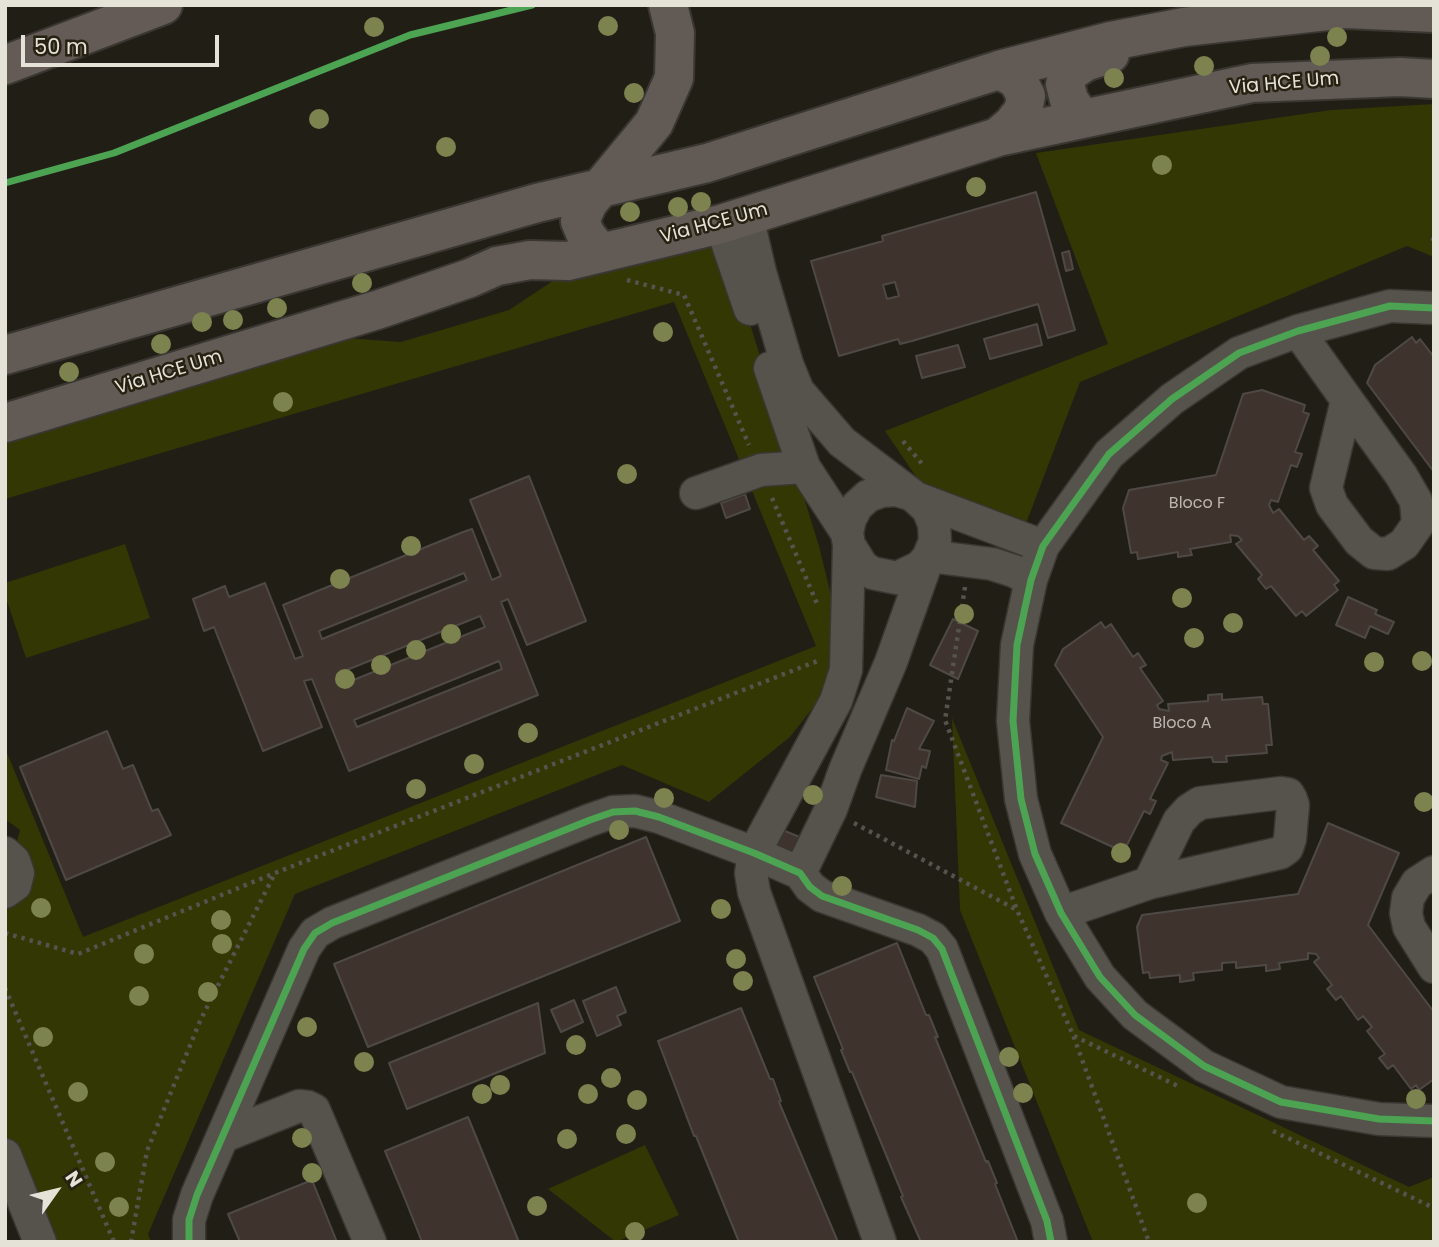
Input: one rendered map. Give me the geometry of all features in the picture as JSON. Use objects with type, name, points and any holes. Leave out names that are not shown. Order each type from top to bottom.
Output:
[{"type":"highway","points":[[5,65],[163,5]]},
{"type":"main road","points":[[611,266],[586,235],[580,221],[588,203],[654,123],[674,78],[675,33],[668,5]]},
{"type":"main road","points":[[5,355],[537,203],[707,163],[999,70],[1111,41],[1184,27],[1345,9],[1434,13]]},
{"type":"main road","points":[[1082,119],[1069,100],[1065,85],[1070,72],[1085,62],[1184,27]]},
{"type":"main road","points":[[998,137],[1012,125],[1026,104],[1021,84],[1010,74],[999,70]]},
{"type":"main road","name":"Via HCE Um","points":[[5,423],[380,309],[497,266],[530,260],[611,266],[734,220],[998,137],[1252,83],[1400,77],[1434,79]]},
{"type":"main road","points":[[380,309],[396,295],[402,283],[398,262],[383,246]]},
{"type":"street","points":[[734,220],[804,467],[862,566],[872,573],[897,578],[909,574],[929,557],[992,564],[1031,580]]},
{"type":"street","points":[[734,220],[771,312],[798,391],[842,442],[918,487],[1043,546]]},
{"type":"street","points":[[1434,308],[1390,306],[1298,331],[1239,353],[1172,399],[1110,454],[1043,546],[1031,580],[1017,645],[1013,721],[1021,799],[1035,854],[1061,913],[1100,977],[1135,1015],[1204,1066],[1281,1102],[1379,1119],[1434,1121]]},
{"type":"street","points":[[1298,331],[1348,400]]},
{"type":"street","points":[[696,493],[761,470],[804,467]]},
{"type":"street","points":[[880,1242],[754,892],[751,873],[754,853],[836,701],[846,670],[850,519],[857,506],[868,496],[881,491],[918,487]]},
{"type":"street","points":[[800,873],[831,809],[891,662],[935,541],[934,524],[918,487]]},
{"type":"street","points":[[810,751],[845,770]]},
{"type":"street","points":[[190,1242],[189,1220],[197,1195],[304,949],[315,933],[332,923],[613,812],[635,811],[659,817],[754,853],[800,873],[810,887],[822,896],[918,930],[933,938],[942,948],[1047,1221],[1051,1242]]},
{"type":"street","points":[[5,853],[14,861],[18,873],[15,885],[5,892]]},
{"type":"street","points":[[1434,872],[1417,883],[1408,898],[1406,913],[1409,927],[1434,967]]},
{"type":"street","points":[[1061,913],[1149,883]]},
{"type":"street","points":[[224,1136],[299,1106],[314,1110],[370,1242]]},
{"type":"street","points":[[5,1155],[40,1242]]},
{"type":"path","points":[[5,933],[78,954],[275,873],[847,649],[828,630],[684,295],[611,266]]},
{"type":"path","points":[[903,441],[918,487]]},
{"type":"path","points":[[969,562],[945,720],[1017,910],[1073,1035],[1149,1242]]},
{"type":"path","points":[[831,809],[875,836],[1017,910]]},
{"type":"path","points":[[131,1242],[147,1151],[200,1021],[275,873]]},
{"type":"path","points":[[5,988],[114,1242]]},
{"type":"green space","points":[[1434,104],[1434,257],[1407,246],[1080,382],[1020,539],[921,484],[885,431],[1108,344],[1036,153],[1331,110]]},
{"type":"green space","points":[[724,240],[819,546],[839,628],[833,682],[790,737],[709,802],[622,765],[295,894],[148,1234],[151,1242],[35,1242],[5,1159],[5,901],[29,869],[17,841],[20,830],[5,819],[5,748],[83,937],[816,646],[674,302],[5,499],[5,441],[346,338],[401,342],[509,310],[574,267]]},
{"type":"green space","points":[[125,544],[150,618],[26,658],[5,595],[5,583]]},
{"type":"green space","points":[[952,718],[1079,1030],[1409,1187],[1434,1177],[1434,1242],[1093,1242],[960,910]]},
{"type":"green space","points":[[645,1145],[679,1215],[616,1242],[548,1189]]},
{"type":"building","points":[[1036,192],[1075,330],[1048,338],[1038,304],[912,341],[900,344],[898,339],[839,356],[811,261],[883,241],[882,236]],"holes":[[[895,282],[899,296],[887,299],[883,285]]]},
{"type":"building","points":[[1069,251],[1073,269],[1066,271],[1062,253]]},
{"type":"building","points":[[1037,324],[1042,345],[990,359],[984,339]]},
{"type":"building","points":[[1412,337],[1416,343],[1420,339],[1434,357],[1434,472],[1367,383],[1375,365]]},
{"type":"building","points":[[958,345],[965,367],[922,378],[916,356]]},
{"type":"building","points":[[1262,390],[1305,405],[1303,412],[1309,414],[1295,452],[1302,454],[1297,467],[1291,465],[1278,502],[1271,500],[1269,505],[1273,513],[1279,509],[1304,540],[1309,536],[1318,546],[1313,550],[1339,581],[1334,585],[1338,590],[1306,616],[1302,611],[1296,616],[1271,586],[1266,589],[1258,579],[1262,575],[1236,544],[1242,540],[1238,536],[1230,535],[1231,542],[1190,549],[1192,555],[1178,557],[1178,552],[1138,559],[1137,552],[1131,553],[1123,508],[1129,490],[1216,475],[1243,394]]},
{"type":"building","points":[[529,476],[586,621],[527,645],[508,599],[501,602],[538,695],[349,771],[312,679],[304,681],[322,727],[263,751],[214,627],[204,631],[193,599],[225,586],[229,597],[265,583],[295,659],[303,656],[283,605],[463,532],[472,529],[492,580],[501,576],[470,500]],"holes":[[[464,573],[467,580],[322,639],[319,631]],[[480,616],[485,627],[341,685],[337,674]],[[499,661],[502,669],[357,727],[354,720]]]},
{"type":"building","points":[[745,494],[750,509],[726,518],[721,503]]},
{"type":"building","points":[[1348,597],[1377,610],[1375,614],[1394,622],[1388,634],[1370,626],[1365,638],[1336,625]]},
{"type":"building","points":[[953,619],[978,631],[958,679],[930,665]]},
{"type":"building","points":[[1101,622],[1105,628],[1111,624],[1133,657],[1138,653],[1146,665],[1140,668],[1163,701],[1157,705],[1159,709],[1169,711],[1168,704],[1208,701],[1208,695],[1222,694],[1222,700],[1262,697],[1263,704],[1268,704],[1272,745],[1266,745],[1267,753],[1226,756],[1227,762],[1213,762],[1212,757],[1173,760],[1172,752],[1162,756],[1161,760],[1168,763],[1150,799],[1156,801],[1150,814],[1144,811],[1126,847],[1120,843],[1117,849],[1061,823],[1103,737],[1055,665],[1063,649]]},
{"type":"building","points":[[907,708],[934,721],[919,749],[930,751],[926,768],[922,766],[919,779],[886,770],[892,740],[894,741]]},
{"type":"building","points":[[107,731],[123,769],[133,765],[152,811],[158,809],[171,835],[66,880],[20,767]]},
{"type":"building","points":[[881,775],[917,781],[915,807],[876,797]]},
{"type":"building","points":[[1328,823],[1399,853],[1368,925],[1434,1012],[1434,1079],[1419,1090],[1416,1085],[1411,1089],[1393,1065],[1388,1069],[1379,1058],[1385,1054],[1367,1031],[1372,1027],[1363,1016],[1358,1020],[1341,996],[1336,1000],[1327,989],[1332,985],[1314,962],[1319,958],[1316,954],[1308,953],[1308,959],[1279,963],[1280,969],[1266,971],[1266,965],[1236,968],[1236,962],[1222,963],[1222,970],[1193,973],[1194,980],[1180,982],[1180,975],[1150,978],[1149,972],[1143,973],[1137,927],[1142,915],[1298,894]]},
{"type":"building","points":[[775,827],[807,840],[801,857],[768,842]]},
{"type":"building","points":[[646,837],[680,921],[368,1047],[334,964]]},
{"type":"building","points":[[897,943],[926,1015],[929,1015],[938,1037],[935,1037],[997,1183],[995,1184],[1018,1242],[921,1242],[841,1050],[843,1049],[814,977]]},
{"type":"building","points":[[616,987],[626,1012],[617,1016],[621,1025],[597,1036],[583,1001]]},
{"type":"building","points":[[574,1000],[583,1022],[561,1032],[551,1010]]},
{"type":"building","points":[[538,1003],[545,1053],[407,1109],[389,1063]]},
{"type":"building","points":[[741,1008],[770,1079],[773,1079],[781,1101],[779,1102],[838,1242],[739,1242],[694,1136],[658,1041]]},
{"type":"building","points":[[468,1117],[519,1242],[422,1242],[385,1151]]},
{"type":"building","points":[[312,1180],[337,1242],[240,1242],[228,1214]]},
{"type":"cycle path","points":[[5,183],[114,153],[410,35],[532,5]]},
{"type":"cycle path","points":[[1434,308],[1390,306],[1298,331],[1239,353],[1172,399],[1109,454],[1043,546],[1031,580],[1017,645],[1013,721],[1021,799],[1035,854],[1061,913],[1100,977],[1135,1015],[1204,1066],[1281,1102],[1379,1119],[1434,1121]]},
{"type":"cycle path","points":[[189,1242],[189,1220],[197,1195],[304,949],[315,933],[332,923],[590,820],[613,812],[635,811],[659,817],[754,853],[800,873],[810,887],[822,896],[918,930],[933,938],[942,949],[1047,1221],[1051,1242]]}]
